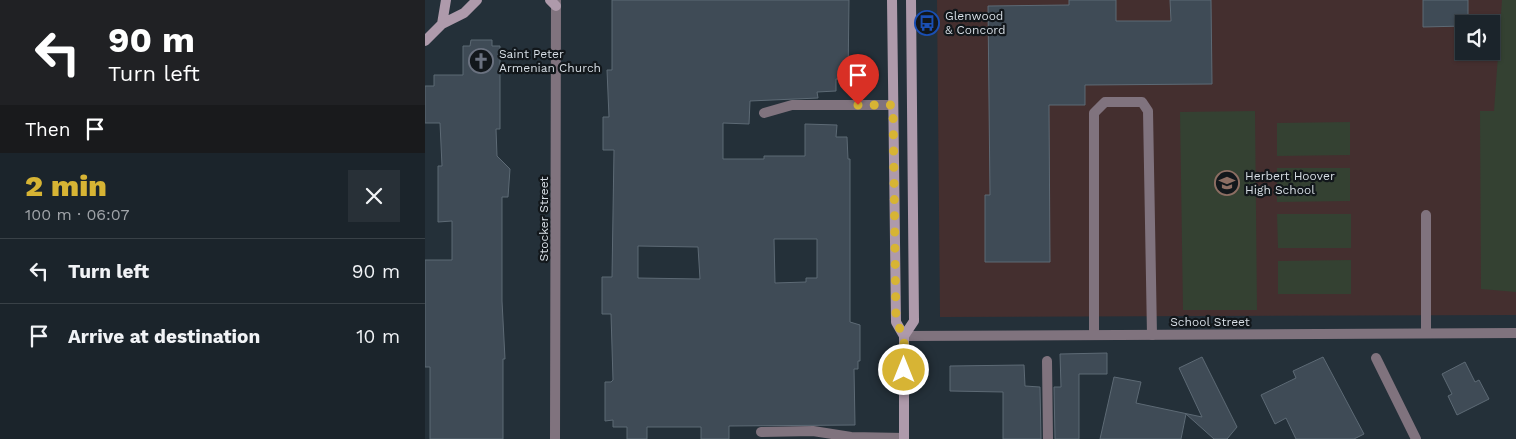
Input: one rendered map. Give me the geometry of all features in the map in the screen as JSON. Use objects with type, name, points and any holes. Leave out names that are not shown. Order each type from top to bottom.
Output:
[{"type":"street","points":[[442,24],[446,0]]},
{"type":"street","points":[[425,41],[442,24],[464,13],[477,0]]},
{"type":"street","points":[[761,432],[813,431],[851,437],[904,438],[904,336],[896,322],[893,0]]},
{"type":"street","points":[[904,336],[914,321],[911,0]]},
{"type":"street","name":"Stocker Street","points":[[554,2],[555,439]]},
{"type":"street","points":[[1095,335],[1094,113],[1105,102],[1142,102],[1148,111],[1152,335]]},
{"type":"street","points":[[764,113],[792,105],[893,105]]},
{"type":"street","points":[[1426,215],[1426,333]]},
{"type":"street","name":"School Street","points":[[904,336],[1516,333]]},
{"type":"street","points":[[1376,358],[1416,439]]},
{"type":"street","points":[[1047,361],[1048,439]]},
{"type":"shaded area","name":"Herbert Hoover High School","points":[[937,0],[1516,0],[1516,315],[940,317]]},
{"type":"green space","points":[[1502,0],[1516,0],[1516,292],[1481,289],[1480,111],[1494,111],[1498,60],[1500,60]]},
{"type":"green space","points":[[1255,111],[1257,310],[1183,310],[1180,112]]},
{"type":"green space","points":[[1350,122],[1350,155],[1277,156],[1277,123]]},
{"type":"green space","points":[[1277,168],[1350,168],[1350,201],[1277,202]]},
{"type":"green space","points":[[1277,214],[1351,214],[1351,248],[1278,248]]},
{"type":"green space","points":[[1351,260],[1351,294],[1278,294],[1278,261]]},
{"type":"building","points":[[612,0],[849,0],[848,79],[836,79],[836,91],[817,92],[818,98],[750,101],[749,124],[723,123],[723,159],[805,156],[805,124],[837,125],[836,137],[847,137],[848,159],[850,159],[850,322],[860,325],[860,361],[858,361],[858,369],[854,369],[855,425],[729,426],[729,439],[701,439],[701,427],[647,427],[647,439],[627,439],[627,427],[613,427],[613,420],[605,421],[605,382],[613,380],[611,314],[602,314],[602,277],[612,277],[614,150],[603,150],[603,117],[609,117],[607,70],[612,70]],"holes":[[[774,239],[817,239],[817,278],[806,278],[806,282],[775,283]],[[638,246],[698,247],[700,279],[638,278]]]},
{"type":"building","points":[[1069,0],[1116,0],[1116,21],[1171,21],[1170,0],[1211,0],[1212,84],[1085,85],[1085,105],[1049,105],[1050,262],[985,262],[985,195],[990,195],[988,6],[1069,5]]},
{"type":"building","points":[[1423,0],[1468,0],[1468,15],[1455,15],[1455,26],[1423,27]]},
{"type":"building","points":[[471,40],[492,40],[492,46],[500,46],[500,129],[496,129],[497,156],[510,169],[508,197],[502,197],[502,301],[505,359],[503,359],[503,439],[430,439],[430,367],[425,367],[425,260],[452,260],[452,221],[438,222],[438,166],[442,166],[440,123],[425,123],[425,86],[434,86],[434,75],[463,75],[463,46],[470,46]]},
{"type":"building","points":[[1107,353],[1107,374],[1079,374],[1079,439],[1055,439],[1054,387],[1061,387],[1060,354]]},
{"type":"building","points":[[1202,357],[1237,427],[1227,439],[1214,439],[1186,414],[1181,439],[1100,439],[1114,377],[1141,382],[1136,403],[1202,417],[1179,368]]},
{"type":"building","points":[[1323,357],[1364,434],[1354,439],[1296,439],[1286,418],[1275,424],[1261,395],[1296,378],[1293,371]]},
{"type":"building","points":[[1465,362],[1475,382],[1479,380],[1489,399],[1457,415],[1448,396],[1452,394],[1442,374]]},
{"type":"building","points":[[1024,365],[1025,386],[1040,387],[1041,439],[1003,439],[1003,392],[950,391],[950,366]]},
{"type":"place","name":"Glenwood & Concord","points":[[927,23]]},
{"type":"place","name":"Saint Peter Armenian Church","points":[[481,61]]},
{"type":"place","name":"Herbert Hoover High School","points":[[1227,183]]},
{"type":"route","points":[[858,105],[893,105],[896,322],[904,336],[904,370]]}]
